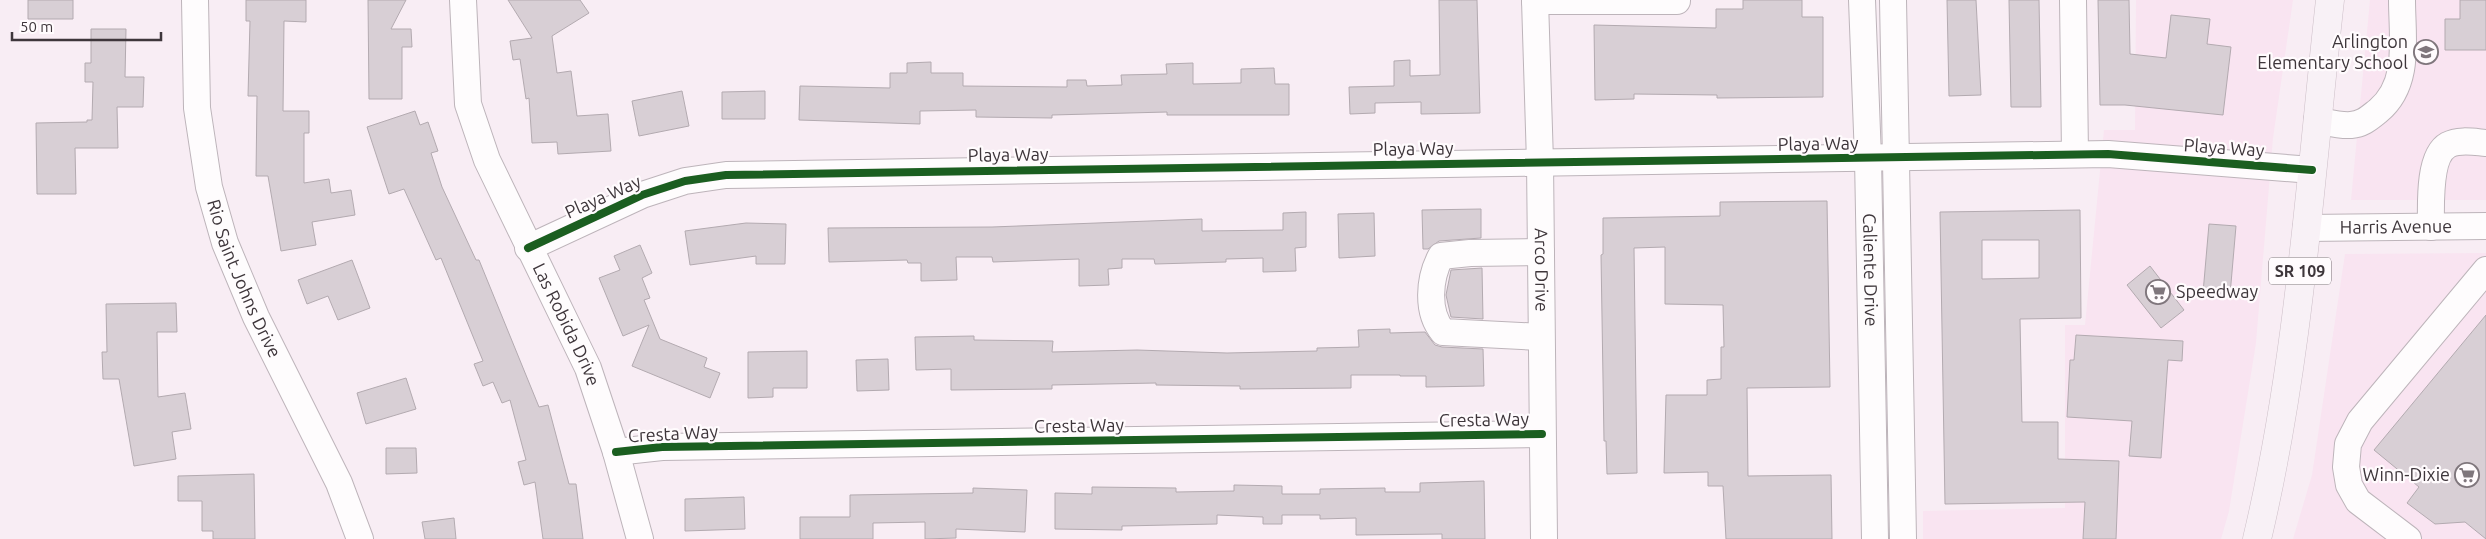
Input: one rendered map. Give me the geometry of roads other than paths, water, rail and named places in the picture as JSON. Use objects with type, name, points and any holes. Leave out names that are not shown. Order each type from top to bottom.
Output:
[{"type":"main road","name":"SR 109","points":[[2257,539],[2283,409],[2306,228],[2330,0]]},
{"type":"street","name":"Rio Saint Johns Drive","points":[[194,0],[196,108],[209,188],[225,243],[256,317],[339,484],[360,539]]},
{"type":"street","name":"Las Robida Drive","points":[[463,0],[468,104],[487,160],[528,248],[588,368],[616,452],[640,539]]},
{"type":"street","points":[[1535,0],[1677,1]]},
{"type":"street","name":"Arco Drive","points":[[1535,0],[1540,162],[1544,539]]},
{"type":"street","name":"Caliente Drive","points":[[1862,0],[1868,158],[1875,539]]},
{"type":"street","name":"Caliente Drive","points":[[1893,0],[1903,539]]},
{"type":"street","points":[[2073,0],[2075,154]]},
{"type":"street","points":[[2317,120],[2350,125],[2364,122],[2385,105],[2395,91],[2401,75],[2402,0]]},
{"type":"street","points":[[2431,227],[2432,177],[2439,152],[2448,145],[2463,141],[2486,143]]},
{"type":"street","name":"Playa Way","points":[[528,248],[642,195],[685,181],[726,175],[2075,154],[2108,154],[2312,170]]},
{"type":"street","name":"Harris Avenue","points":[[2306,228],[2486,226]]},
{"type":"street","points":[[1540,252],[1470,253],[1441,256],[1434,269],[1431,307],[1436,323],[1443,332],[1541,337]]},
{"type":"street","points":[[2408,539],[2358,501],[2349,485],[2346,467],[2348,444],[2360,421],[2486,270]]},
{"type":"street","name":"Cresta Way","points":[[616,452],[662,447],[1542,434]]},
{"type":"street","points":[[1875,505],[1902,505]]},
{"type":"place","name":"Arlington Elementary School","points":[[2426,52]]},
{"type":"place","name":"Speedway","points":[[2158,292]]},
{"type":"place","name":"Winn-Dixie","points":[[2467,475]]}]
